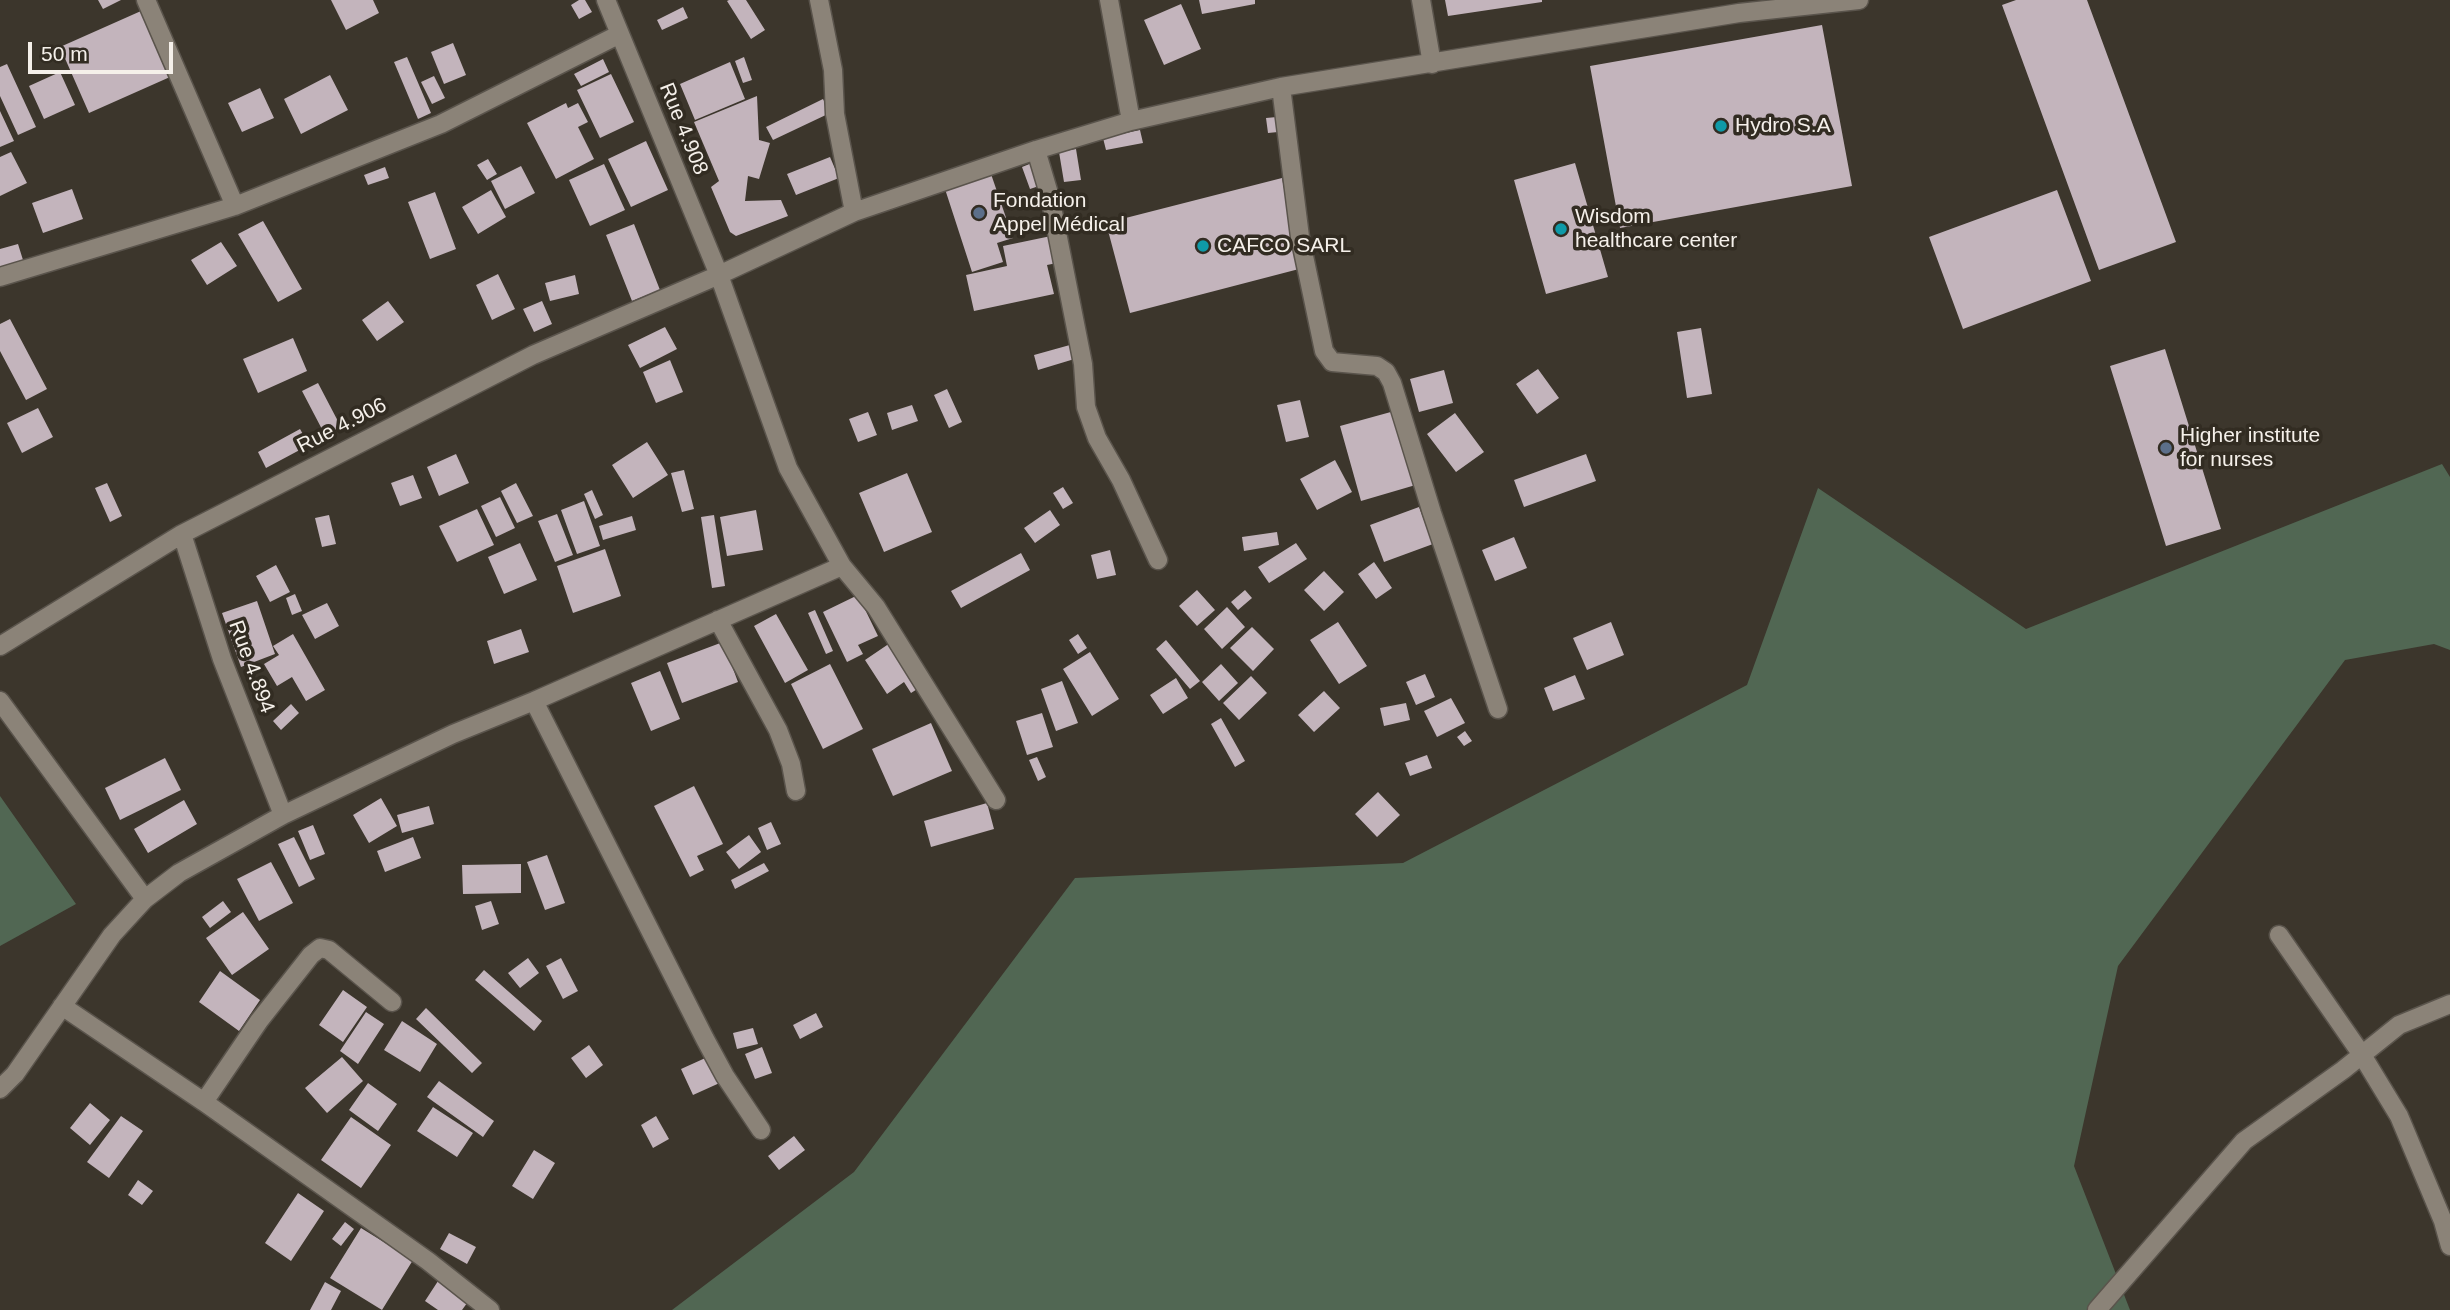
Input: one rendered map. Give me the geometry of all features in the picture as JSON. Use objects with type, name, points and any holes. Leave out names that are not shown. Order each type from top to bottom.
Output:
[{"type":"street","points":[[146,0],[235,206]]},
{"type":"street","name":"Rue 4.908","points":[[606,0],[719,275],[788,468],[842,566],[876,607],[996,800]]},
{"type":"street","points":[[819,0],[833,70],[835,114],[854,212]]},
{"type":"street","points":[[1109,0],[1131,121]]},
{"type":"street","points":[[1422,0],[1433,64]]},
{"type":"street","name":"Rue 4.906","points":[[0,646],[181,534],[533,355],[719,275],[854,212],[1131,121],[1281,87],[1612,34],[1738,6],[1860,0]]},
{"type":"street","points":[[0,277],[235,206],[441,124],[620,34]]},
{"type":"street","points":[[1281,87],[1300,237],[1324,351],[1332,362],[1377,366],[1386,372],[1392,383],[1432,513],[1498,709]]},
{"type":"street","points":[[1036,150],[1049,197],[1083,364],[1086,407],[1097,438],[1121,480],[1158,560]]},
{"type":"street","name":"Rue 4.894","points":[[181,534],[222,659],[283,815]]},
{"type":"street","points":[[0,1089],[15,1074],[113,935],[145,898],[178,873],[283,815],[453,734],[842,566]]},
{"type":"street","points":[[718,620],[778,730],[791,764],[796,791]]},
{"type":"street","points":[[0,701],[145,898]]},
{"type":"street","points":[[534,701],[705,1039],[725,1076],[761,1130]]},
{"type":"street","points":[[2278,935],[2362,1055],[2399,1116],[2443,1220],[2450,1246]]},
{"type":"street","points":[[204,1102],[259,1021],[311,955],[320,948],[329,950],[392,1003]]},
{"type":"street","points":[[2096,1310],[2244,1141],[2399,1025],[2450,1004]]},
{"type":"street","points":[[62,1006],[204,1102],[428,1261],[491,1310]]},
{"type":"green space","points":[[2442,464],[2450,477],[2450,650],[2434,644],[2345,660],[2118,966],[2074,1166],[2130,1310],[672,1310],[854,1172],[1075,878],[1403,863],[1747,685],[1818,488],[2026,629]]},
{"type":"green space","points":[[0,796],[76,904],[0,946]]},
{"type":"building","points":[[98,0],[121,0],[103,9]]},
{"type":"building","points":[[331,0],[373,0],[379,13],[346,30]]},
{"type":"building","points":[[585,0],[592,12],[579,19],[571,5]]},
{"type":"building","points":[[746,0],[765,30],[751,39],[727,1]]},
{"type":"building","points":[[1199,0],[1255,0],[1255,4],[1202,14]]},
{"type":"building","points":[[1445,0],[1542,0],[1542,2],[1448,16]]},
{"type":"building","points":[[2016,0],[2087,0],[2176,242],[2099,270],[2002,5]]},
{"type":"building","points":[[1181,4],[1201,49],[1164,65],[1144,20]]},
{"type":"building","points":[[683,7],[688,18],[662,30],[657,20]]},
{"type":"building","points":[[141,11],[170,77],[89,113],[60,47]]},
{"type":"building","name":"Hydro S.A","points":[[1822,25],[1852,186],[1620,228],[1590,66]]},
{"type":"building","points":[[453,43],[466,75],[444,84],[431,52]]},
{"type":"building","points":[[407,57],[431,113],[418,119],[394,62]]},
{"type":"building","points":[[744,57],[752,80],[743,83],[735,61]]},
{"type":"building","points":[[603,59],[609,72],[581,86],[574,74]]},
{"type":"building","points":[[730,62],[745,99],[695,120],[680,84]]},
{"type":"building","points":[[7,64],[36,127],[18,135],[0,96],[0,67]]},
{"type":"building","points":[[60,72],[75,105],[44,119],[29,86]]},
{"type":"building","points":[[611,74],[634,122],[600,138],[577,90]]},
{"type":"building","points":[[330,75],[348,110],[301,134],[284,99]]},
{"type":"building","points":[[434,76],[445,98],[432,104],[421,82]]},
{"type":"building","points":[[260,88],[274,118],[242,132],[228,103]]},
{"type":"building","points":[[757,96],[759,140],[770,143],[759,179],[748,176],[745,201],[781,200],[788,216],[736,236],[730,232],[711,187],[719,181],[694,122]]},
{"type":"building","points":[[823,99],[830,113],[773,140],[766,127]]},
{"type":"building","points":[[566,103],[568,108],[578,103],[588,122],[578,127],[594,159],[556,179],[527,123]]},
{"type":"building","points":[[0,111],[14,141],[0,147]]},
{"type":"building","points":[[1277,117],[1278,132],[1268,133],[1266,118]]},
{"type":"building","points":[[1140,130],[1143,143],[1106,150],[1103,138]]},
{"type":"building","points":[[646,141],[668,190],[631,207],[608,159]]},
{"type":"building","points":[[1076,149],[1081,180],[1064,182],[1059,152]]},
{"type":"building","points":[[11,152],[27,183],[0,196],[0,157]]},
{"type":"building","points":[[830,157],[839,178],[796,195],[787,174]]},
{"type":"building","points":[[488,159],[497,174],[487,180],[477,165]]},
{"type":"building","points":[[1037,161],[1045,184],[1030,189],[1022,167]]},
{"type":"building","name":"Wisdom healthcare center","points":[[1575,163],[1608,277],[1546,294],[1514,180]]},
{"type":"building","points":[[604,164],[625,210],[590,226],[569,180]]},
{"type":"building","points":[[521,166],[535,193],[505,209],[491,181]]},
{"type":"building","points":[[385,167],[389,178],[368,185],[364,175]]},
{"type":"building","name":"Fondation Appel Médical","points":[[991,174],[1013,238],[997,243],[1003,262],[972,272],[945,189]]},
{"type":"building","name":"CAFCO SARL","points":[[1282,178],[1299,269],[1130,313],[1106,223]]},
{"type":"building","points":[[72,189],[83,219],[43,233],[32,203]]},
{"type":"building","points":[[491,190],[506,217],[478,234],[462,207]]},
{"type":"building","points":[[2057,190],[2091,281],[1963,329],[1929,237]]},
{"type":"building","points":[[435,192],[456,249],[430,259],[408,202]]},
{"type":"building","points":[[263,221],[302,289],[278,302],[238,234]]},
{"type":"building","points":[[634,224],[660,290],[632,301],[606,235]]},
{"type":"building","points":[[1051,236],[1057,263],[1047,265],[1054,294],[974,311],[966,275],[1007,266],[1003,246]]},
{"type":"building","points":[[221,242],[237,266],[207,285],[191,260]]},
{"type":"building","points":[[18,244],[23,260],[0,267],[0,249]]},
{"type":"building","points":[[498,274],[515,309],[492,320],[476,285]]},
{"type":"building","points":[[575,275],[579,294],[550,301],[545,283]]},
{"type":"building","points":[[388,301],[404,322],[377,341],[362,320]]},
{"type":"building","points":[[542,301],[552,324],[534,332],[523,309]]},
{"type":"building","points":[[10,319],[47,389],[26,400],[0,351],[0,324]]},
{"type":"building","points":[[665,327],[677,349],[640,368],[628,345]]},
{"type":"building","points":[[1701,328],[1712,394],[1687,398],[1677,332]]},
{"type":"building","points":[[293,338],[307,371],[258,393],[243,359]]},
{"type":"building","points":[[1077,343],[1081,357],[1038,370],[1034,355]]},
{"type":"building","name":"Higher institute for nurses","points":[[2165,349],[2221,529],[2166,546],[2110,366]]},
{"type":"building","points":[[670,360],[683,392],[656,403],[643,372]]},
{"type":"building","points":[[1538,369],[1559,398],[1537,414],[1516,384]]},
{"type":"building","points":[[1444,370],[1453,403],[1419,412],[1410,379]]},
{"type":"building","points":[[318,383],[341,427],[325,435],[302,391]]},
{"type":"building","points":[[947,389],[962,422],[949,428],[934,395]]},
{"type":"building","points":[[1300,400],[1309,437],[1286,442],[1277,405]]},
{"type":"building","points":[[912,405],[918,421],[892,430],[887,413]]},
{"type":"building","points":[[38,408],[53,437],[22,453],[7,423]]},
{"type":"building","points":[[1398,410],[1419,484],[1361,501],[1340,426]]},
{"type":"building","points":[[868,412],[877,435],[858,442],[849,419]]},
{"type":"building","points":[[1455,413],[1484,452],[1456,472],[1427,434]]},
{"type":"building","points":[[300,429],[309,445],[266,468],[258,452]]},
{"type":"building","points":[[647,442],[668,475],[633,498],[612,465]]},
{"type":"building","points":[[456,454],[469,483],[439,496],[427,467]]},
{"type":"building","points":[[1586,454],[1596,481],[1524,507],[1514,480]]},
{"type":"building","points":[[1335,460],[1352,492],[1317,510],[1300,479]]},
{"type":"building","points":[[684,470],[694,509],[682,512],[671,473]]},
{"type":"building","points":[[907,473],[932,532],[884,552],[859,493]]},
{"type":"building","points":[[413,475],[422,498],[400,506],[391,483]]},
{"type":"building","points":[[107,483],[122,516],[110,522],[95,488]]},
{"type":"building","points":[[516,483],[533,516],[517,523],[501,491]]},
{"type":"building","points":[[1063,487],[1073,503],[1063,509],[1053,493]]},
{"type":"building","points":[[592,490],[603,515],[595,519],[584,494]]},
{"type":"building","points":[[500,497],[515,528],[496,537],[481,506]]},
{"type":"building","points":[[584,501],[600,546],[577,554],[561,510]]},
{"type":"building","points":[[1419,507],[1433,544],[1384,562],[1370,525]]},
{"type":"building","points":[[477,509],[494,545],[457,562],[439,526]]},
{"type":"building","points":[[756,510],[763,550],[727,556],[720,517]]},
{"type":"building","points":[[1050,510],[1060,525],[1035,543],[1024,528]]},
{"type":"building","points":[[557,514],[573,555],[555,562],[538,521]]},
{"type":"building","points":[[329,515],[336,544],[322,547],[315,518]]},
{"type":"building","points":[[714,515],[725,586],[712,588],[701,517]]},
{"type":"building","points":[[632,516],[636,530],[603,540],[599,526]]},
{"type":"building","points":[[1277,532],[1279,545],[1244,551],[1242,537]]},
{"type":"building","points":[[1514,537],[1527,568],[1495,581],[1482,550]]},
{"type":"building","points":[[520,543],[537,580],[504,594],[488,557]]},
{"type":"building","points":[[1296,543],[1307,559],[1269,583],[1258,567]]},
{"type":"building","points":[[605,549],[621,596],[573,613],[557,566]]},
{"type":"building","points":[[1110,550],[1116,575],[1097,579],[1091,555]]},
{"type":"building","points":[[1021,553],[1030,570],[961,608],[951,591]]},
{"type":"building","points":[[1374,562],[1392,588],[1376,599],[1358,574]]},
{"type":"building","points":[[276,565],[290,592],[270,602],[256,576]]},
{"type":"building","points":[[1324,571],[1344,592],[1324,611],[1304,590]]},
{"type":"building","points":[[1197,590],[1215,610],[1197,626],[1179,606]]},
{"type":"building","points":[[1245,590],[1252,598],[1238,610],[1231,602]]},
{"type":"building","points":[[295,594],[302,611],[292,615],[286,598]]},
{"type":"building","points":[[858,595],[878,636],[858,645],[863,654],[847,662],[823,612]]},
{"type":"building","points":[[257,601],[275,654],[241,667],[222,613]]},
{"type":"building","points":[[327,603],[339,626],[315,639],[302,615]]},
{"type":"building","points":[[1227,607],[1245,627],[1222,649],[1204,629]]},
{"type":"building","points":[[815,610],[833,651],[826,654],[808,613]]},
{"type":"building","points":[[776,614],[808,670],[785,683],[754,626]]},
{"type":"building","points":[[1338,622],[1367,666],[1339,684],[1310,640]]},
{"type":"building","points":[[1611,622],[1624,655],[1587,670],[1573,638]]},
{"type":"building","points":[[1252,627],[1274,649],[1253,671],[1230,648]]},
{"type":"building","points":[[521,629],[529,652],[494,664],[487,641]]},
{"type":"building","points":[[293,634],[325,690],[306,701],[292,677],[277,686],[264,664],[279,655],[273,646]]},
{"type":"building","points":[[1078,634],[1087,648],[1078,654],[1069,640]]},
{"type":"building","points":[[1166,640],[1200,681],[1190,689],[1156,649]]},
{"type":"building","points":[[893,641],[922,686],[911,693],[904,682],[887,694],[865,660]]},
{"type":"building","points":[[723,642],[738,682],[682,703],[667,663]]},
{"type":"building","points":[[1090,652],[1119,699],[1092,716],[1063,669]]},
{"type":"building","points":[[830,664],[863,729],[823,749],[791,684]]},
{"type":"building","points":[[1221,664],[1238,683],[1219,701],[1202,682]]},
{"type":"building","points":[[660,671],[680,719],[651,731],[631,683]]},
{"type":"building","points":[[1425,674],[1435,697],[1416,705],[1406,682]]},
{"type":"building","points":[[1575,675],[1585,699],[1553,711],[1544,688]]},
{"type":"building","points":[[1251,676],[1267,693],[1239,720],[1223,703]]},
{"type":"building","points":[[1176,678],[1188,698],[1163,714],[1150,695]]},
{"type":"building","points":[[1062,681],[1078,723],[1056,731],[1041,689]]},
{"type":"building","points":[[1324,691],[1340,708],[1314,732],[1298,715]]},
{"type":"building","points":[[1451,698],[1465,723],[1437,737],[1424,711]]},
{"type":"building","points":[[1406,703],[1410,720],[1384,726],[1380,708]]},
{"type":"building","points":[[291,704],[299,713],[281,730],[273,721]]},
{"type":"building","points":[[1042,713],[1053,747],[1027,755],[1016,721]]},
{"type":"building","points":[[1221,718],[1245,761],[1235,767],[1211,724]]},
{"type":"building","points":[[931,723],[952,771],[893,796],[872,749]]},
{"type":"building","points":[[1465,731],[1472,741],[1464,746],[1457,737]]},
{"type":"building","points":[[1427,755],[1432,768],[1410,776],[1405,763]]},
{"type":"building","points":[[1037,757],[1046,777],[1038,781],[1029,760]]},
{"type":"building","points":[[165,758],[181,790],[120,820],[105,788]]},
{"type":"building","points":[[694,786],[723,844],[697,856],[704,870],[690,877],[654,806]]},
{"type":"building","points":[[1378,792],[1400,815],[1377,837],[1355,814]]},
{"type":"building","points":[[381,798],[397,826],[369,843],[353,815]]},
{"type":"building","points":[[184,800],[197,824],[148,853],[134,829]]},
{"type":"building","points":[[987,803],[994,829],[931,847],[924,821]]},
{"type":"building","points":[[429,806],[434,824],[402,833],[397,815]]},
{"type":"building","points":[[771,822],[781,844],[767,850],[758,828]]},
{"type":"building","points":[[313,825],[325,854],[310,860],[298,831]]},
{"type":"building","points":[[749,835],[761,852],[739,869],[726,852]]},
{"type":"building","points":[[294,837],[315,879],[299,887],[278,844]]},
{"type":"building","points":[[413,837],[421,858],[385,872],[377,851]]},
{"type":"building","points":[[547,855],[565,903],[545,910],[527,862]]},
{"type":"building","points":[[271,862],[293,903],[259,921],[237,879]]},
{"type":"building","points":[[764,863],[769,871],[735,889],[731,880]]},
{"type":"building","points":[[521,864],[521,893],[463,894],[462,865]]},
{"type":"building","points":[[223,901],[231,912],[210,928],[202,917]]},
{"type":"building","points":[[491,901],[499,924],[482,930],[475,906]]},
{"type":"building","points":[[243,912],[269,949],[232,975],[206,938]]},
{"type":"building","points":[[528,958],[539,973],[520,988],[508,973]]},
{"type":"building","points":[[561,958],[578,991],[563,999],[546,966]]},
{"type":"building","points":[[484,970],[542,1021],[534,1031],[475,980]]},
{"type":"building","points":[[220,971],[260,1000],[239,1031],[199,1002]]},
{"type":"building","points":[[343,990],[367,1007],[343,1042],[319,1025]]},
{"type":"building","points":[[426,1008],[482,1063],[472,1073],[416,1019]]},
{"type":"building","points":[[366,1012],[384,1024],[358,1064],[340,1051]]},
{"type":"building","points":[[816,1013],[823,1027],[800,1039],[793,1025]]},
{"type":"building","points":[[402,1021],[437,1044],[420,1072],[384,1050]]},
{"type":"building","points":[[753,1028],[758,1044],[737,1049],[733,1033]]},
{"type":"building","points":[[589,1045],[603,1065],[586,1078],[571,1058]]},
{"type":"building","points":[[762,1047],[772,1073],[755,1079],[745,1054]]},
{"type":"building","points":[[712,1055],[724,1081],[693,1095],[681,1069]]},
{"type":"building","points":[[342,1057],[363,1081],[327,1113],[305,1088]]},
{"type":"building","points":[[439,1081],[494,1121],[483,1137],[427,1097]]},
{"type":"building","points":[[368,1083],[397,1104],[378,1131],[349,1110]]},
{"type":"building","points":[[90,1103],[110,1120],[90,1145],[70,1128]]},
{"type":"building","points":[[433,1107],[473,1133],[457,1157],[417,1131]]},
{"type":"building","points":[[121,1116],[143,1131],[109,1178],[87,1162]]},
{"type":"building","points":[[656,1116],[669,1139],[653,1148],[641,1125]]},
{"type":"building","points":[[351,1117],[391,1145],[361,1188],[321,1160]]},
{"type":"building","points":[[794,1136],[805,1150],[779,1170],[768,1156]]},
{"type":"building","points":[[534,1150],[555,1163],[533,1199],[512,1186]]},
{"type":"building","points":[[138,1180],[153,1191],[142,1205],[128,1195]]},
{"type":"building","points":[[298,1193],[324,1211],[291,1261],[265,1243]]},
{"type":"building","points":[[345,1222],[354,1229],[341,1246],[332,1239]]},
{"type":"building","points":[[361,1228],[413,1260],[382,1310],[330,1278]]},
{"type":"building","points":[[449,1233],[476,1247],[467,1264],[440,1249]]},
{"type":"building","points":[[440,1278],[470,1299],[462,1310],[438,1310],[425,1301]]},
{"type":"building","points":[[325,1282],[341,1291],[331,1310],[310,1310]]},
{"type":"place","name":"Hydro S.A","points":[[1721,126]]},
{"type":"place","name":"Fondation Appel Médical","points":[[979,213]]},
{"type":"place","name":"Wisdom healthcare center","points":[[1561,229]]},
{"type":"place","name":"CAFCO SARL","points":[[1203,246]]},
{"type":"place","name":"Higher institute for nurses","points":[[2166,448]]}]
